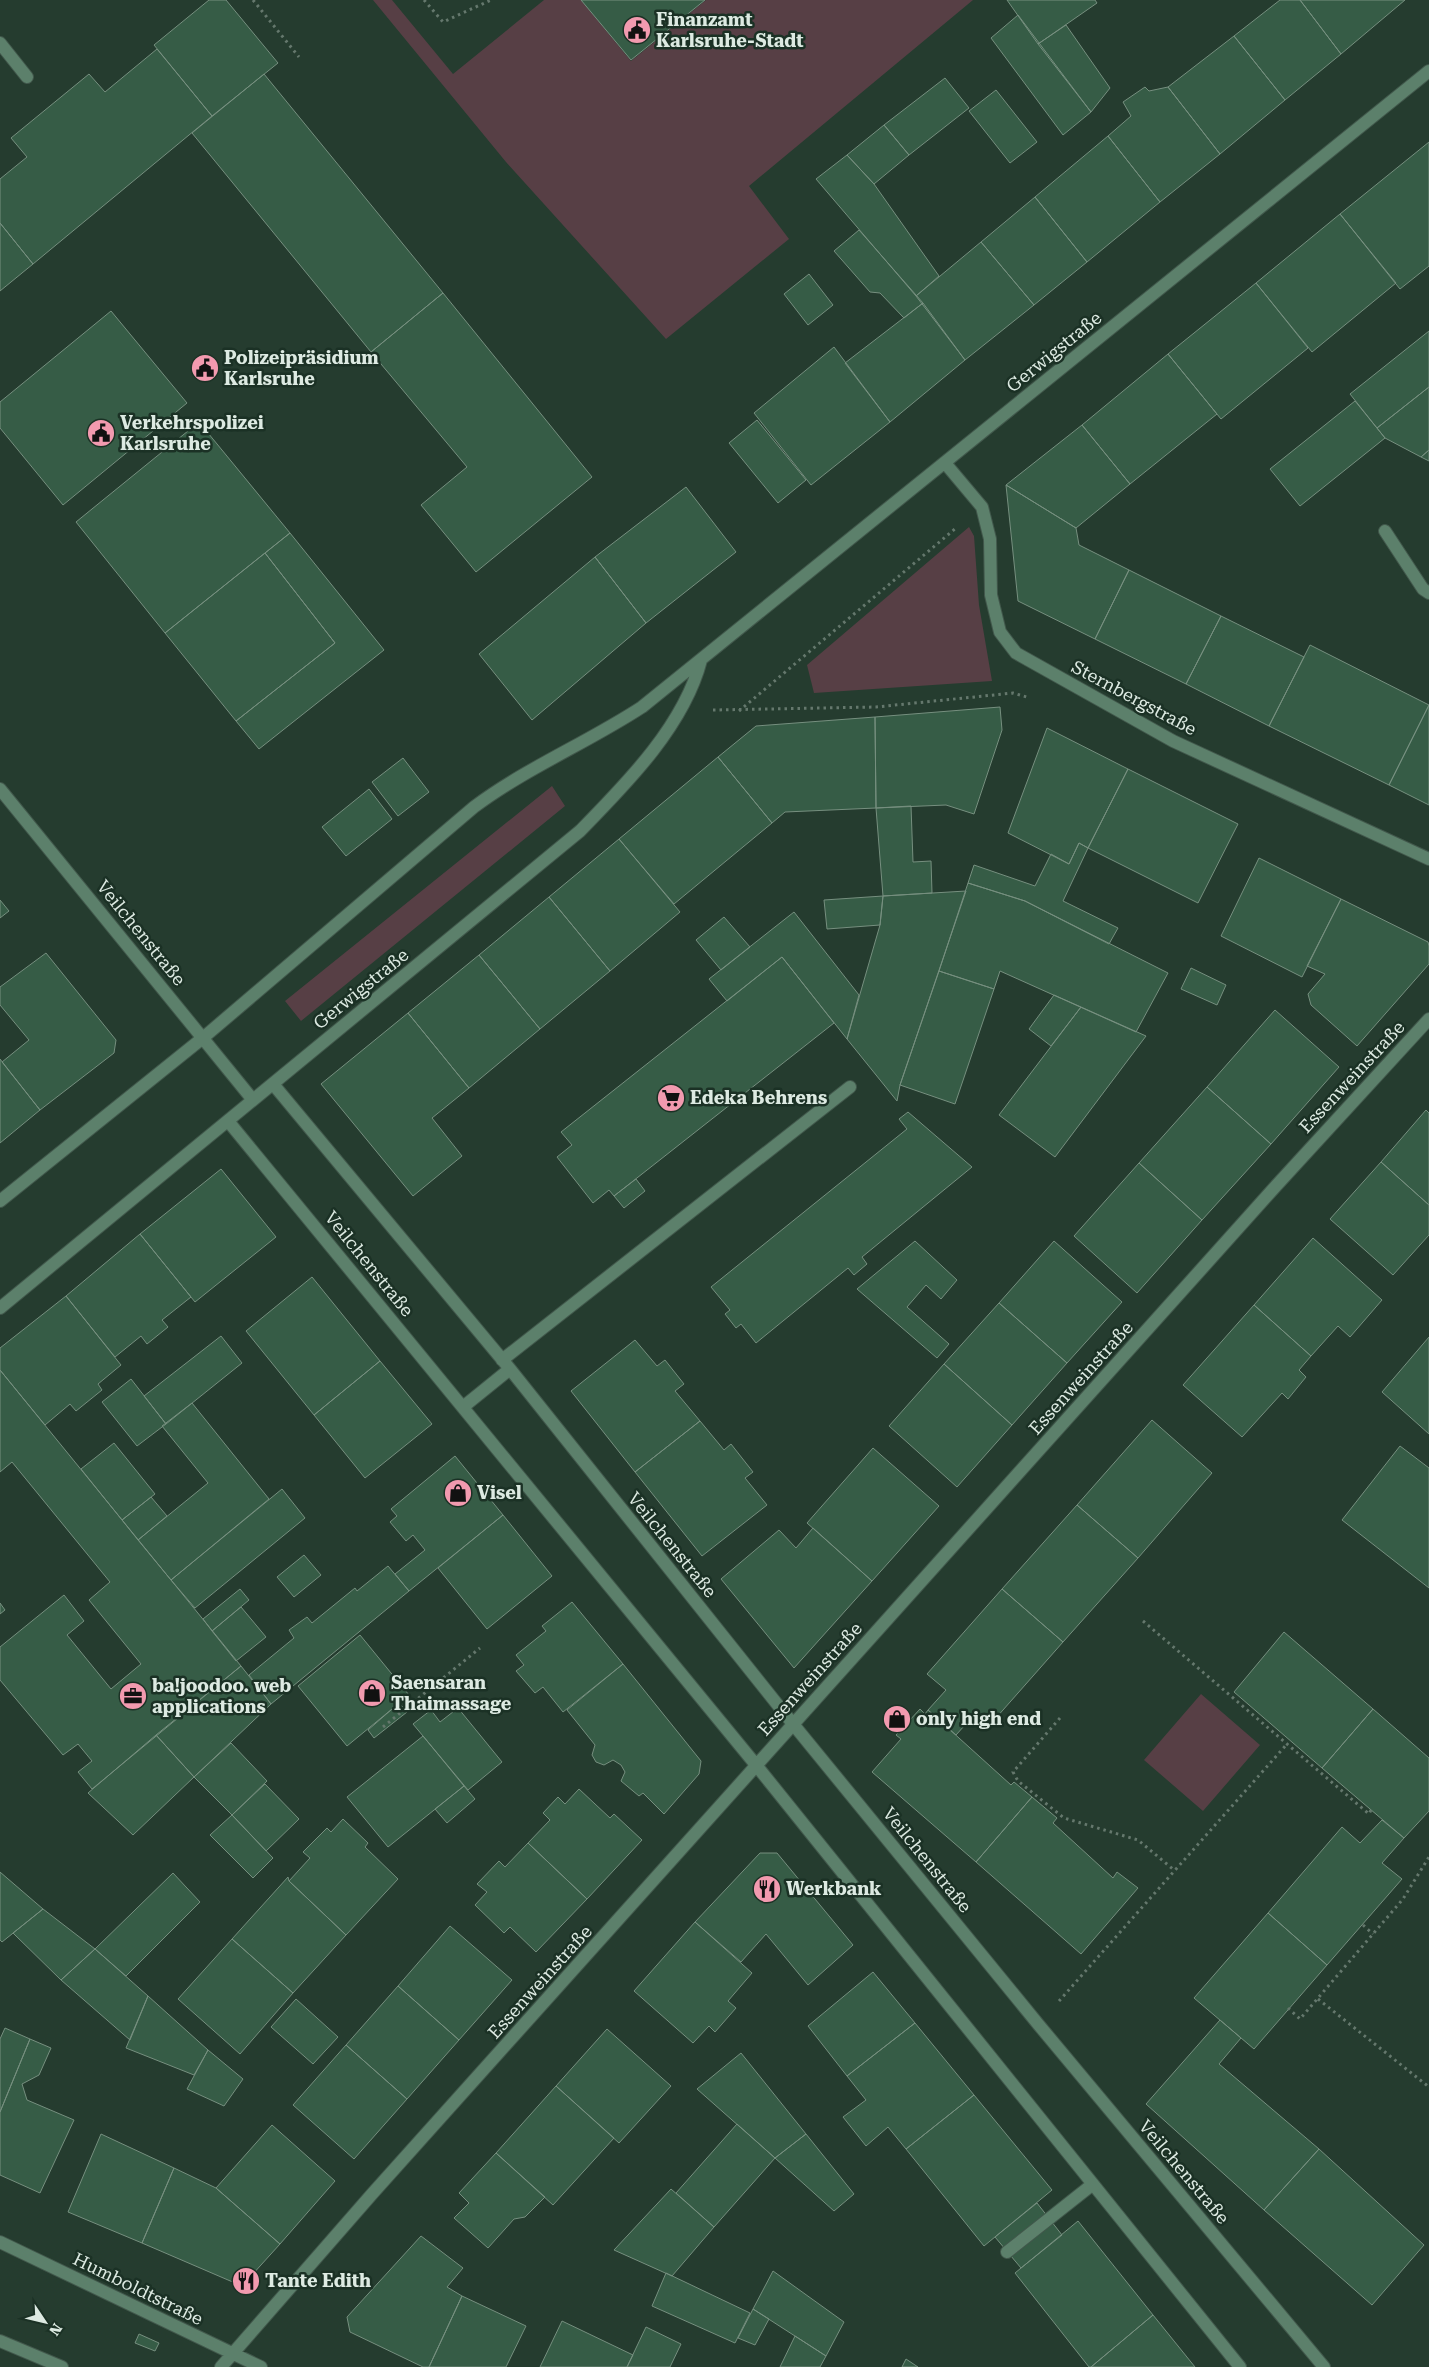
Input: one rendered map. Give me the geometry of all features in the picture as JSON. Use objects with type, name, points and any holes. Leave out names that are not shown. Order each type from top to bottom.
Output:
[{"type":"street","points":[[0,43],[27,77]]},
{"type":"street","name":"Gerwigstraße","points":[[0,1201],[204,1037],[474,808],[500,788],[642,708],[1429,71]]},
{"type":"street","name":"Sternbergstraße","points":[[945,463],[982,507],[990,539],[991,595],[1000,632],[1016,653],[1173,741],[1429,859]]},
{"type":"street","points":[[1385,531],[1423,589],[1429,592]]},
{"type":"street","name":"Gerwigstraße","points":[[0,1308],[580,831],[641,766],[681,709],[701,660]]},
{"type":"street","name":"Veilchenstraße","points":[[0,789],[204,1037],[253,1100]]},
{"type":"street","name":"Essenweinstraße","points":[[221,2367],[372,2194],[756,1765],[1281,1180],[1429,1020]]},
{"type":"street","name":"Veilchenstraße","points":[[273,1084],[506,1364],[793,1724],[1038,2024],[1324,2367]]},
{"type":"street","points":[[463,1407],[506,1364],[850,1087]]},
{"type":"street","name":"Veilchenstraße","points":[[228,1120],[756,1765],[1240,2367]]},
{"type":"street","points":[[1007,2252],[1093,2184]]},
{"type":"street","name":"Humboldtstraße","points":[[0,2242],[261,2367]]},
{"type":"street","points":[[0,2341],[62,2367]]},
{"type":"path","points":[[253,0],[299,57]]},
{"type":"path","points":[[424,0],[443,22],[490,0]]},
{"type":"path","points":[[738,711],[982,507]]},
{"type":"path","points":[[681,709],[738,711],[876,707],[1013,692],[1031,698],[1043,668]]},
{"type":"path","points":[[1143,1621],[1369,1814],[1371,1810]]},
{"type":"path","points":[[383,1727],[480,1648]]},
{"type":"path","points":[[1060,1718],[1013,1772],[1018,1780],[1064,1818],[1138,1840],[1174,1870]]},
{"type":"path","points":[[1271,1731],[1274,1727]]},
{"type":"path","points":[[1038,2024],[1287,1744]]},
{"type":"path","points":[[1288,2008],[1300,2019],[1403,1899],[1429,1857]]},
{"type":"path","points":[[1363,1925],[1373,1934]]},
{"type":"path","points":[[1318,1999],[1429,2087]]},
{"type":"shaded area","points":[[373,0],[392,0],[453,74],[544,0],[581,0],[631,61],[706,0],[973,0],[749,186],[789,239],[666,339],[506,162]]},
{"type":"shaded area","points":[[969,527],[974,536],[979,605],[992,681],[814,693],[807,665]]},
{"type":"shaded area","points":[[552,786],[565,806],[301,1021],[285,1001]]},
{"type":"shaded area","points":[[1201,1694],[1260,1745],[1203,1811],[1144,1760]]},
{"type":"building","points":[[209,0],[226,0],[278,63],[212,116],[154,45]]},
{"type":"building","name":"Finanzamt Karlsruhe-Stadt","points":[[581,0],[705,0],[631,60]]},
{"type":"building","points":[[1007,0],[1095,0],[1097,3],[1038,44]]},
{"type":"building","points":[[1280,0],[1300,0],[1341,54],[1285,100],[1234,36]]},
{"type":"building","points":[[1300,0],[1405,0],[1341,54]]},
{"type":"building","points":[[1018,15],[1091,112],[1063,135],[991,38]]},
{"type":"building","points":[[1066,25],[1110,88],[1091,112],[1038,44]]},
{"type":"building","points":[[1234,36],[1285,100],[1220,154],[1168,87]]},
{"type":"building","points":[[157,49],[212,116],[33,264],[0,223],[0,179],[27,157],[11,138],[89,74],[105,92]]},
{"type":"building","points":[[264,74],[443,293],[371,352],[192,133]]},
{"type":"building","points":[[945,78],[969,108],[909,155],[884,125]]},
{"type":"building","points":[[1145,87],[1149,91],[1168,87],[1220,154],[1160,202],[1108,136],[1131,116],[1123,102]]},
{"type":"building","points":[[996,90],[1037,142],[1010,163],[969,111]]},
{"type":"building","points":[[884,125],[909,155],[874,184],[847,155]]},
{"type":"building","points":[[1108,136],[1160,202],[1087,262],[1035,197]]},
{"type":"building","points":[[1429,142],[1429,266],[1400,289],[1340,214]]},
{"type":"building","points":[[847,155],[874,184],[939,276],[916,296],[816,179]]},
{"type":"building","points":[[1035,197],[1087,262],[1034,305],[981,242]]},
{"type":"building","points":[[1340,214],[1396,283],[1312,352],[1256,283]]},
{"type":"building","points":[[0,223],[33,264],[0,291]]},
{"type":"building","points":[[859,230],[923,303],[904,318],[880,293],[870,292],[834,251]]},
{"type":"building","points":[[981,242],[1034,305],[965,360],[916,296]]},
{"type":"building","points":[[809,274],[833,305],[808,325],[784,294]]},
{"type":"building","points":[[1256,283],[1308,348],[1221,419],[1168,354]]},
{"type":"building","points":[[443,293],[592,477],[476,572],[421,505],[467,467],[371,352]]},
{"type":"building","points":[[923,303],[965,360],[890,422],[845,363]]},
{"type":"building","points":[[111,311],[187,403],[63,505],[0,428],[0,402]]},
{"type":"building","points":[[1429,331],[1429,387],[1377,428],[1350,394]]},
{"type":"building","points":[[834,347],[890,422],[811,485],[754,413]]},
{"type":"building","points":[[1168,354],[1217,414],[1130,484],[1082,425]]},
{"type":"building","points":[[1429,387],[1429,450],[1421,457],[1385,438],[1377,428]]},
{"type":"building","points":[[1355,401],[1385,438],[1300,506],[1270,469]]},
{"type":"building","points":[[757,420],[806,480],[778,503],[729,443]]},
{"type":"building","points":[[199,422],[290,533],[165,633],[76,522]]},
{"type":"building","points":[[1082,425],[1130,484],[1076,528],[1006,485]]},
{"type":"building","points":[[1429,450],[1429,461],[1421,457]]},
{"type":"building","points":[[1006,485],[1076,528],[1079,545],[1129,570],[1095,639],[1018,601]]},
{"type":"building","points":[[686,487],[736,552],[646,623],[595,557]]},
{"type":"building","points":[[290,533],[384,650],[259,749],[236,721],[335,643],[265,553]]},
{"type":"building","points":[[265,553],[335,643],[236,721],[165,633]]},
{"type":"building","points":[[595,557],[646,623],[532,720],[479,654]]},
{"type":"building","points":[[1129,570],[1221,616],[1186,684],[1095,639]]},
{"type":"building","points":[[1221,616],[1304,657],[1269,726],[1186,684]]},
{"type":"building","points":[[1310,645],[1429,705],[1389,785],[1269,726]]},
{"type":"building","points":[[1429,705],[1429,805],[1389,785]]},
{"type":"building","points":[[1000,707],[1002,730],[974,814],[946,805],[876,808],[875,717]]},
{"type":"building","points":[[875,717],[876,808],[785,812],[772,823],[718,757],[756,726]]},
{"type":"building","points":[[1047,728],[1128,769],[1088,848],[1079,843],[1069,864],[1008,833]]},
{"type":"building","points":[[718,757],[772,823],[674,904],[619,839]]},
{"type":"building","points":[[403,758],[429,792],[398,816],[372,782]]},
{"type":"building","points":[[1128,769],[1238,824],[1198,903],[1088,848]]},
{"type":"building","points":[[369,789],[392,819],[346,856],[322,827]]},
{"type":"building","points":[[911,806],[913,862],[931,861],[932,893],[883,896],[876,808]]},
{"type":"building","points":[[619,839],[680,912],[610,971],[549,897]]},
{"type":"building","points":[[1079,843],[1088,848],[1063,901],[1118,928],[1109,944],[1025,901],[968,883],[974,865],[1035,886],[1051,854],[1069,864]]},
{"type":"building","points":[[1259,858],[1341,899],[1302,977],[1221,936]]},
{"type":"building","points":[[968,883],[1025,901],[1168,973],[1136,1032],[1000,971],[994,989],[939,971]]},
{"type":"building","points":[[966,891],[900,1085],[897,1101],[847,1039],[880,925],[883,896]]},
{"type":"building","points":[[883,896],[880,925],[827,929],[824,900]]},
{"type":"building","points":[[549,897],[610,971],[540,1029],[479,955]]},
{"type":"building","points":[[1341,899],[1428,942],[1429,946],[1429,964],[1357,1046],[1311,1005],[1308,994],[1325,974],[1307,966]]},
{"type":"building","points":[[0,900],[9,911],[0,918]]},
{"type":"building","points":[[794,912],[859,995],[847,1039],[782,957],[727,1001],[709,979]]},
{"type":"building","points":[[724,917],[750,947],[721,970],[696,940]]},
{"type":"building","points":[[46,953],[116,1040],[114,1053],[40,1110],[2,1062],[29,1040],[0,1005],[0,987]]},
{"type":"building","points":[[479,955],[540,1029],[469,1088],[408,1013]]},
{"type":"building","name":"Edeka Behrens","points":[[782,957],[834,1023],[614,1196],[609,1190],[593,1203],[557,1157],[572,1145],[561,1132]]},
{"type":"building","points":[[1191,968],[1226,985],[1217,1005],[1181,989]]},
{"type":"building","points":[[939,971],[994,989],[955,1104],[900,1085]]},
{"type":"building","points":[[1054,995],[1081,1007],[1051,1046],[1029,1029]]},
{"type":"building","points":[[1081,1007],[1146,1036],[1055,1157],[999,1115]]},
{"type":"building","points":[[1275,1010],[1339,1067],[1271,1144],[1207,1087]]},
{"type":"building","points":[[408,1013],[469,1088],[432,1118],[462,1156],[413,1196],[321,1084]]},
{"type":"building","points":[[0,1059],[40,1110],[0,1143]]},
{"type":"building","points":[[1207,1087],[1271,1144],[1202,1220],[1139,1163]]},
{"type":"building","points":[[1426,1110],[1429,1113],[1429,1205],[1381,1162]]},
{"type":"building","points":[[908,1112],[972,1167],[862,1257],[867,1264],[854,1275],[848,1268],[756,1343],[741,1324],[736,1328],[725,1314],[730,1310],[711,1287],[907,1129],[899,1119]]},
{"type":"building","points":[[1381,1162],[1429,1205],[1429,1235],[1393,1275],[1330,1219]]},
{"type":"building","points":[[1139,1163],[1202,1220],[1137,1293],[1074,1236]]},
{"type":"building","points":[[221,1169],[276,1237],[195,1302],[140,1234]]},
{"type":"building","points":[[636,1179],[645,1191],[624,1208],[614,1196]]},
{"type":"building","points":[[140,1234],[191,1297],[162,1320],[168,1327],[147,1344],[141,1336],[115,1357],[66,1296]]},
{"type":"building","points":[[1313,1238],[1382,1300],[1350,1337],[1338,1326],[1311,1356],[1254,1305]]},
{"type":"building","points":[[915,1241],[957,1280],[941,1299],[926,1285],[907,1307],[949,1344],[937,1358],[857,1289]]},
{"type":"building","points":[[1054,1241],[1122,1302],[1067,1363],[999,1303]]},
{"type":"building","points":[[312,1277],[380,1361],[314,1415],[246,1331]]},
{"type":"building","points":[[66,1296],[121,1365],[98,1384],[102,1390],[76,1411],[70,1404],[45,1425],[0,1370],[0,1348]]},
{"type":"building","points":[[999,1303],[1067,1363],[1012,1425],[944,1364]]},
{"type":"building","points":[[1254,1305],[1311,1356],[1299,1370],[1306,1377],[1288,1399],[1282,1393],[1242,1437],[1183,1385]]},
{"type":"building","points":[[221,1336],[242,1363],[166,1424],[144,1396]]},
{"type":"building","points":[[1429,1337],[1429,1434],[1382,1392]]},
{"type":"building","points":[[635,1340],[657,1366],[665,1360],[684,1384],[675,1391],[700,1421],[635,1472],[571,1391]]},
{"type":"building","points":[[380,1361],[432,1424],[365,1478],[314,1415]]},
{"type":"building","points":[[944,1364],[1012,1425],[957,1487],[889,1426]]},
{"type":"building","points":[[0,1370],[241,1666],[92,1789],[78,1772],[92,1761],[78,1744],[63,1755],[0,1680],[0,1647],[64,1595],[84,1621],[67,1635],[111,1689],[141,1664],[89,1600],[110,1582],[12,1462],[0,1472]]},
{"type":"building","points":[[131,1379],[166,1424],[137,1446],[102,1402]]},
{"type":"building","points":[[192,1403],[269,1499],[171,1580],[138,1540],[208,1483],[162,1426]]},
{"type":"building","points":[[1152,1420],[1212,1473],[1138,1558],[1077,1505]]},
{"type":"building","points":[[700,1421],[724,1450],[731,1444],[753,1472],[745,1478],[767,1505],[702,1556],[635,1472]]},
{"type":"building","points":[[114,1443],[155,1494],[122,1520],[81,1469]]},
{"type":"building","points":[[1400,1446],[1429,1468],[1429,1588],[1342,1520]]},
{"type":"building","points":[[873,1448],[939,1506],[872,1581],[807,1523]]},
{"type":"building","points":[[455,1456],[503,1515],[409,1591],[395,1574],[425,1550],[413,1535],[406,1541],[390,1522],[397,1516],[391,1509]]},
{"type":"building","points":[[282,1489],[305,1518],[195,1608],[171,1580]]},
{"type":"building","points":[[151,1497],[167,1516],[138,1540],[122,1520]]},
{"type":"building","points":[[1077,1505],[1138,1558],[1063,1642],[1002,1589]]},
{"type":"building","points":[[503,1515],[552,1576],[487,1629],[438,1568]]},
{"type":"building","points":[[813,1528],[872,1581],[794,1668],[721,1579],[779,1530],[796,1548]]},
{"type":"building","points":[[304,1555],[321,1575],[294,1597],[277,1577]]},
{"type":"building","points":[[388,1566],[409,1591],[271,1704],[249,1675],[294,1638],[289,1630],[307,1617],[312,1623],[355,1588],[357,1591]]},
{"type":"building","points":[[240,1589],[249,1600],[212,1631],[203,1619]]},
{"type":"building","points":[[1002,1589],[1063,1642],[988,1727],[974,1715],[956,1735],[928,1710],[946,1690],[927,1674]]},
{"type":"building","points":[[572,1602],[623,1664],[563,1712],[543,1687],[535,1693],[516,1671],[524,1665],[516,1655],[546,1631],[542,1626]]},
{"type":"building","points":[[0,1603],[5,1610],[0,1614]]},
{"type":"building","points":[[241,1607],[266,1637],[236,1661],[212,1631]]},
{"type":"building","points":[[1284,1632],[1373,1709],[1322,1768],[1234,1692]]},
{"type":"building","points":[[360,1635],[409,1695],[347,1746],[298,1686]]},
{"type":"building","points":[[623,1664],[701,1761],[699,1774],[664,1814],[643,1793],[639,1796],[621,1781],[625,1772],[621,1765],[613,1760],[604,1765],[596,1762],[592,1755],[595,1745],[567,1710]]},
{"type":"building","points":[[241,1666],[271,1704],[194,1777],[156,1735]]},
{"type":"building","points":[[399,1703],[407,1712],[374,1738],[368,1730]]},
{"type":"building","points":[[458,1708],[502,1762],[468,1790],[413,1724],[431,1710],[440,1722]]},
{"type":"building","points":[[920,1709],[925,1714],[928,1710],[1011,1785],[1014,1782],[1032,1797],[976,1862],[872,1772],[901,1739],[896,1735]]},
{"type":"building","points":[[1373,1709],[1429,1758],[1429,1811],[1404,1838],[1322,1768]]},
{"type":"building","points":[[156,1735],[194,1777],[133,1835],[88,1793]]},
{"type":"building","points":[[423,1736],[464,1786],[388,1847],[347,1797]]},
{"type":"building","points":[[231,1743],[267,1781],[232,1815],[194,1777]]},
{"type":"building","points":[[265,1784],[299,1819],[266,1851],[232,1815]]},
{"type":"building","points":[[464,1786],[475,1799],[447,1823],[435,1809]]},
{"type":"building","points":[[579,1789],[610,1818],[614,1814],[642,1840],[587,1899],[528,1843],[550,1820],[543,1813],[558,1797],[565,1804]]},
{"type":"building","points":[[1032,1797],[1057,1818],[1053,1823],[1113,1878],[1117,1872],[1138,1888],[1081,1954],[976,1862]]},
{"type":"building","points":[[232,1815],[273,1858],[253,1878],[210,1835]]},
{"type":"building","points":[[343,1819],[368,1843],[365,1847],[398,1879],[346,1935],[289,1881],[310,1858],[303,1852],[327,1828],[331,1832]]},
{"type":"building","points":[[1382,1820],[1404,1838],[1382,1863],[1402,1879],[1327,1965],[1268,1913],[1342,1827],[1360,1843]]},
{"type":"building","points":[[528,1843],[587,1899],[536,1952],[510,1927],[504,1933],[475,1905],[487,1892],[477,1884],[499,1861],[505,1867]]},
{"type":"building","points":[[760,1853],[777,1853],[853,1945],[808,1985],[766,1934],[741,1962],[695,1922]]},
{"type":"building","points":[[0,1872],[43,1909],[2,1942],[0,1940]]},
{"type":"building","points":[[173,1873],[200,1902],[126,1976],[95,1949]]},
{"type":"building","points":[[288,1877],[289,1881],[346,1935],[293,1993],[232,1939]]},
{"type":"building","points":[[43,1909],[95,1949],[61,1980],[13,1933]]},
{"type":"building","points":[[1268,1913],[1327,1965],[1254,2049],[1194,1998]]},
{"type":"building","points":[[695,1922],[752,1973],[728,2001],[736,2008],[715,2032],[709,2026],[693,2043],[634,1991]]},
{"type":"building","points":[[450,1926],[512,1980],[459,2040],[398,1986]]},
{"type":"building","points":[[232,1939],[293,1993],[240,2054],[178,1999]]},
{"type":"building","points":[[95,1949],[148,1996],[130,2040],[61,1980]]},
{"type":"building","points":[[873,1972],[915,2023],[847,2076],[808,2026]]},
{"type":"building","points":[[398,1986],[459,2040],[407,2099],[346,2045]]},
{"type":"building","points":[[148,1996],[208,2050],[194,2075],[126,2048]]},
{"type":"building","points":[[296,1999],[338,2037],[313,2064],[271,2027]]},
{"type":"building","points":[[1220,2020],[1241,2038],[1219,2064],[1319,2149],[1264,2210],[1146,2104]]},
{"type":"building","points":[[915,2023],[974,2095],[906,2149],[888,2127],[866,2146],[843,2117],[866,2100],[847,2076]]},
{"type":"building","points":[[5,2028],[30,2039],[0,2112],[0,2039]]},
{"type":"building","points":[[607,2029],[671,2086],[619,2143],[556,2086]]},
{"type":"building","points":[[30,2039],[51,2048],[39,2075],[22,2084],[27,2100],[74,2120],[40,2193],[0,2175],[0,2112]]},
{"type":"building","points":[[346,2045],[407,2099],[354,2159],[293,2105]]},
{"type":"building","points":[[208,2050],[243,2079],[224,2106],[187,2089]]},
{"type":"building","points":[[741,2053],[806,2134],[775,2158],[697,2089]]},
{"type":"building","points":[[556,2086],[614,2138],[553,2205],[496,2153]]},
{"type":"building","points":[[974,2095],[1052,2190],[984,2246],[906,2149]]},
{"type":"building","points":[[737,2124],[775,2158],[714,2227],[676,2193]]},
{"type":"building","points":[[272,2125],[335,2181],[280,2244],[216,2188]]},
{"type":"building","points":[[101,2134],[174,2168],[142,2243],[68,2212]]},
{"type":"building","points":[[806,2134],[854,2194],[834,2211],[775,2158]]},
{"type":"building","points":[[1319,2149],[1424,2245],[1372,2305],[1264,2210]]},
{"type":"building","points":[[496,2153],[545,2197],[525,2217],[514,2219],[488,2248],[454,2218],[469,2203],[459,2193]]},
{"type":"building","points":[[174,2168],[216,2188],[280,2244],[242,2286],[142,2243]]},
{"type":"building","points":[[671,2189],[714,2227],[672,2276],[614,2250]]},
{"type":"building","points":[[1037,2203],[1062,2235],[1021,2268],[995,2237]]},
{"type":"building","points":[[1078,2221],[1153,2315],[1091,2367],[1089,2367],[1015,2273]]},
{"type":"building","points":[[421,2236],[463,2268],[447,2287],[462,2296],[429,2367],[423,2367],[350,2332],[347,2317]]},
{"type":"building","points":[[773,2271],[844,2322],[826,2356],[753,2309]]},
{"type":"building","points":[[666,2273],[750,2313],[735,2343],[652,2306]]},
{"type":"building","points":[[462,2296],[526,2326],[506,2367],[429,2367]]},
{"type":"building","points":[[753,2309],[769,2319],[755,2345],[738,2338]]},
{"type":"building","points":[[1153,2315],[1195,2367],[1091,2367]]},
{"type":"building","points":[[562,2321],[633,2355],[627,2367],[540,2367]]},
{"type":"building","points":[[646,2327],[681,2344],[670,2367],[627,2367]]},
{"type":"building","points":[[139,2334],[159,2343],[155,2351],[135,2343]]},
{"type":"building","points":[[795,2336],[826,2356],[820,2367],[780,2367]]},
{"type":"building","points":[[906,2359],[918,2367],[902,2367]]},
{"type":"place","name":"Finanzamt Karlsruhe-Stadt","points":[[637,30]]},
{"type":"place","name":"Polizeipräsidium Karlsruhe","points":[[205,368]]},
{"type":"place","name":"Verkehrspolizei Karlsruhe","points":[[101,433]]},
{"type":"place","name":"Edeka Behrens","points":[[671,1098]]},
{"type":"place","name":"Visel","points":[[458,1493]]},
{"type":"place","name":"Saensaran Thaimassage","points":[[372,1693]]},
{"type":"place","name":"ba!joodoo. web applications","points":[[133,1696]]},
{"type":"place","name":"only high end","points":[[897,1719]]},
{"type":"place","name":"Werkbank","points":[[767,1889]]},
{"type":"place","name":"Tante Edith","points":[[246,2281]]}]
